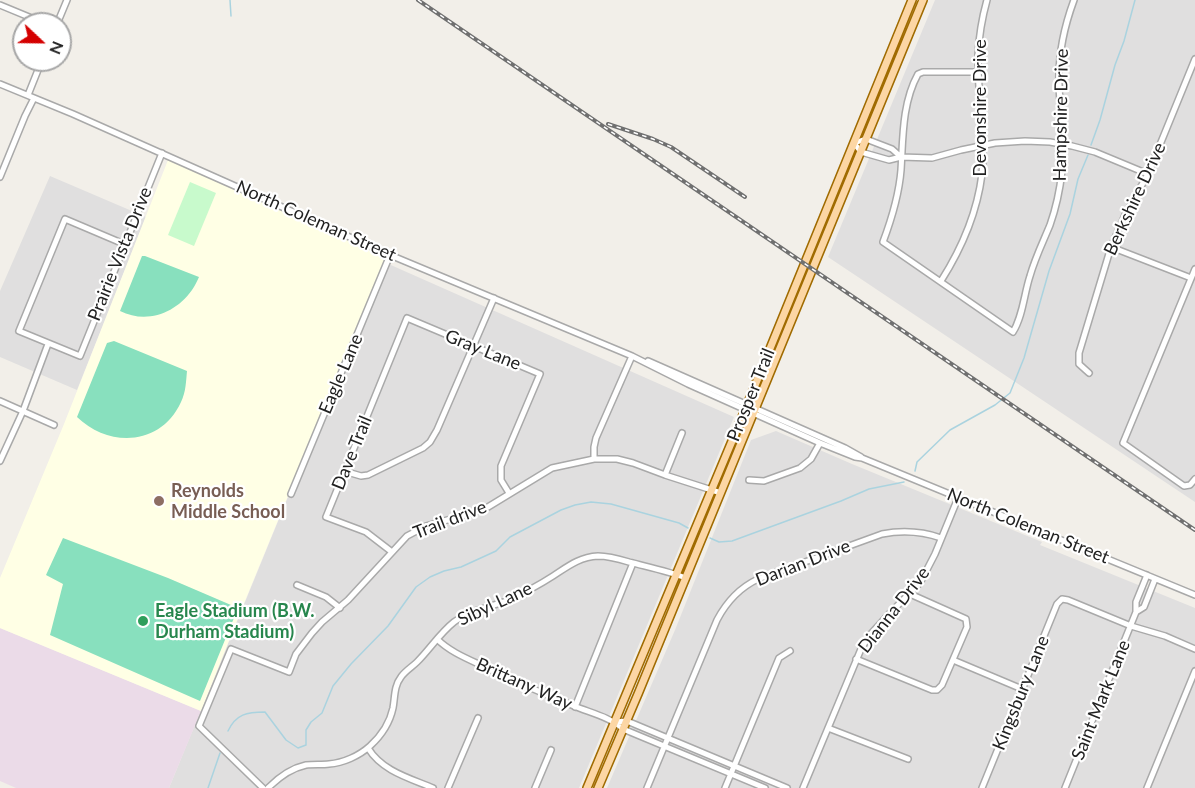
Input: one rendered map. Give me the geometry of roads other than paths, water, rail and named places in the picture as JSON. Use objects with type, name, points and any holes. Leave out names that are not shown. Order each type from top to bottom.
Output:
[{"type":"main road","name":"Prosper Trail","points":[[598,788],[721,493],[750,409],[912,0]]},
{"type":"main road","name":"Prosper Trail","points":[[587,788],[712,489],[750,409],[861,152],[923,0]]},
{"type":"main road","points":[[898,33],[907,37]]},
{"type":"street","name":"Devonshire Drive","points":[[941,281],[963,243],[972,217],[982,173],[983,145],[978,55],[980,31],[987,0]]},
{"type":"street","name":"Hampshire Drive","points":[[941,281],[1013,332],[1020,319],[1031,272],[1054,210],[1062,171],[1060,64],[1066,23],[1074,0]]},
{"type":"street","points":[[0,4],[18,12]]},
{"type":"street","name":"Berkshire Drive","points":[[1089,373],[1079,364],[1079,353],[1111,247],[1125,215],[1148,174],[1195,59]]},
{"type":"street","points":[[28,95],[37,72]]},
{"type":"street","points":[[941,281],[884,242],[895,207],[905,117],[910,93],[918,74],[923,72],[978,72]]},
{"type":"street","name":"North Coleman Street","points":[[0,84],[162,153],[390,255],[632,356],[688,384],[1195,595]]},
{"type":"street","points":[[0,177],[34,98]]},
{"type":"street","points":[[901,157],[892,149],[866,139],[854,143],[861,152],[889,160],[901,157],[932,158],[983,145],[1025,141],[1050,142],[1104,155],[1148,174]]},
{"type":"street","name":"Prairie Vista Drive","points":[[48,344],[80,356],[162,153]]},
{"type":"street","points":[[0,461],[23,411],[48,344],[19,331],[65,219],[124,244]]},
{"type":"street","points":[[1111,247],[1191,278]]},
{"type":"street","name":"Eagle Lane","points":[[291,494],[390,255]]},
{"type":"street","points":[[1195,269],[1123,443],[1184,486],[1190,485],[1195,479]]},
{"type":"street","points":[[344,471],[361,476],[368,475],[414,453],[430,442],[495,298]]},
{"type":"street","name":"Gray Lane","points":[[406,318],[540,374],[501,466],[501,480],[509,494]]},
{"type":"street","name":"Dave Trail","points":[[392,552],[366,532],[326,517],[406,318]]},
{"type":"street","points":[[594,459],[596,438],[632,356]]},
{"type":"street","points":[[0,401],[54,425]]},
{"type":"street","name":"North Coleman Street","points":[[750,409],[820,443],[862,458]]},
{"type":"street","points":[[665,475],[682,433]]},
{"type":"street","points":[[749,480],[764,481],[800,468],[811,459],[820,443]]},
{"type":"street","name":"Trail drive","points":[[263,788],[199,726],[231,650],[289,672],[296,654],[312,633],[354,594],[407,536],[426,526],[488,507],[552,468],[594,459],[617,459],[633,463],[721,493]]},
{"type":"street","name":"Dianna Drive","points":[[803,788],[856,659],[869,636],[920,583],[958,498]]},
{"type":"street","name":"Darian Drive","points":[[647,788],[717,620],[728,602],[741,589],[758,579],[882,534],[914,531],[941,538]]},
{"type":"street","name":"Sibyl Lane","points":[[268,788],[284,775],[298,768],[306,765],[336,763],[351,758],[368,748],[387,725],[399,679],[436,639],[464,616],[507,600],[568,565],[598,556],[686,578]]},
{"type":"street","points":[[575,706],[633,563]]},
{"type":"street","name":"Saint Mark Lane","points":[[1065,788],[1131,626],[1136,612],[1136,602],[1147,575]]},
{"type":"street","name":"Saint Mark Lane","points":[[1136,612],[1144,607],[1155,579]]},
{"type":"street","points":[[297,585],[326,597],[340,608]]},
{"type":"street","points":[[856,659],[932,690],[937,690],[942,685],[967,627],[966,619],[910,594]]},
{"type":"street","name":"Kingsbury Lane","points":[[982,788],[1057,604],[1062,599],[1068,600],[1131,626]]},
{"type":"street","points":[[1131,626],[1165,636],[1195,649]]},
{"type":"street","name":"Brittany Way","points":[[436,639],[453,652],[501,674],[765,788]]},
{"type":"street","points":[[725,788],[779,658],[790,651]]},
{"type":"street","points":[[953,660],[1022,689]]},
{"type":"street","points":[[1148,788],[1195,671]]},
{"type":"street","points":[[448,788],[478,718]]},
{"type":"street","name":"Brittany Way","points":[[615,722],[627,721],[787,788]]},
{"type":"street","points":[[828,728],[908,759]]},
{"type":"street","points":[[368,748],[378,761],[393,771],[433,788]]},
{"type":"street","points":[[535,788],[551,750]]},
{"type":"waterway","points":[[230,0],[231,16]]},
{"type":"waterway","points":[[1091,145],[1135,0]]},
{"type":"waterway","points":[[915,471],[917,462],[950,430],[995,405],[1010,393],[1024,358],[1049,271],[1070,214],[1078,179],[1088,155]]},
{"type":"waterway","points":[[710,538],[719,542],[732,541],[869,489],[904,482]]},
{"type":"waterway","points":[[228,731],[231,725],[243,715],[265,712],[286,740],[298,748],[306,745],[306,730],[311,722],[322,713],[333,686],[388,626],[416,587],[430,577],[461,567],[496,551],[510,537],[561,510],[591,502],[611,504],[679,523],[688,528]]},
{"type":"waterway","points":[[208,788],[220,753]]},
{"type":"railway","points":[[418,0],[1195,530]]},
{"type":"railway","points":[[608,124],[671,147],[745,197]]},
{"type":"place","name":"Reynolds Middle School","points":[[159,501]]},
{"type":"place","name":"Eagle Stadium (B.W. Durham Stadium)","points":[[143,621]]}]
